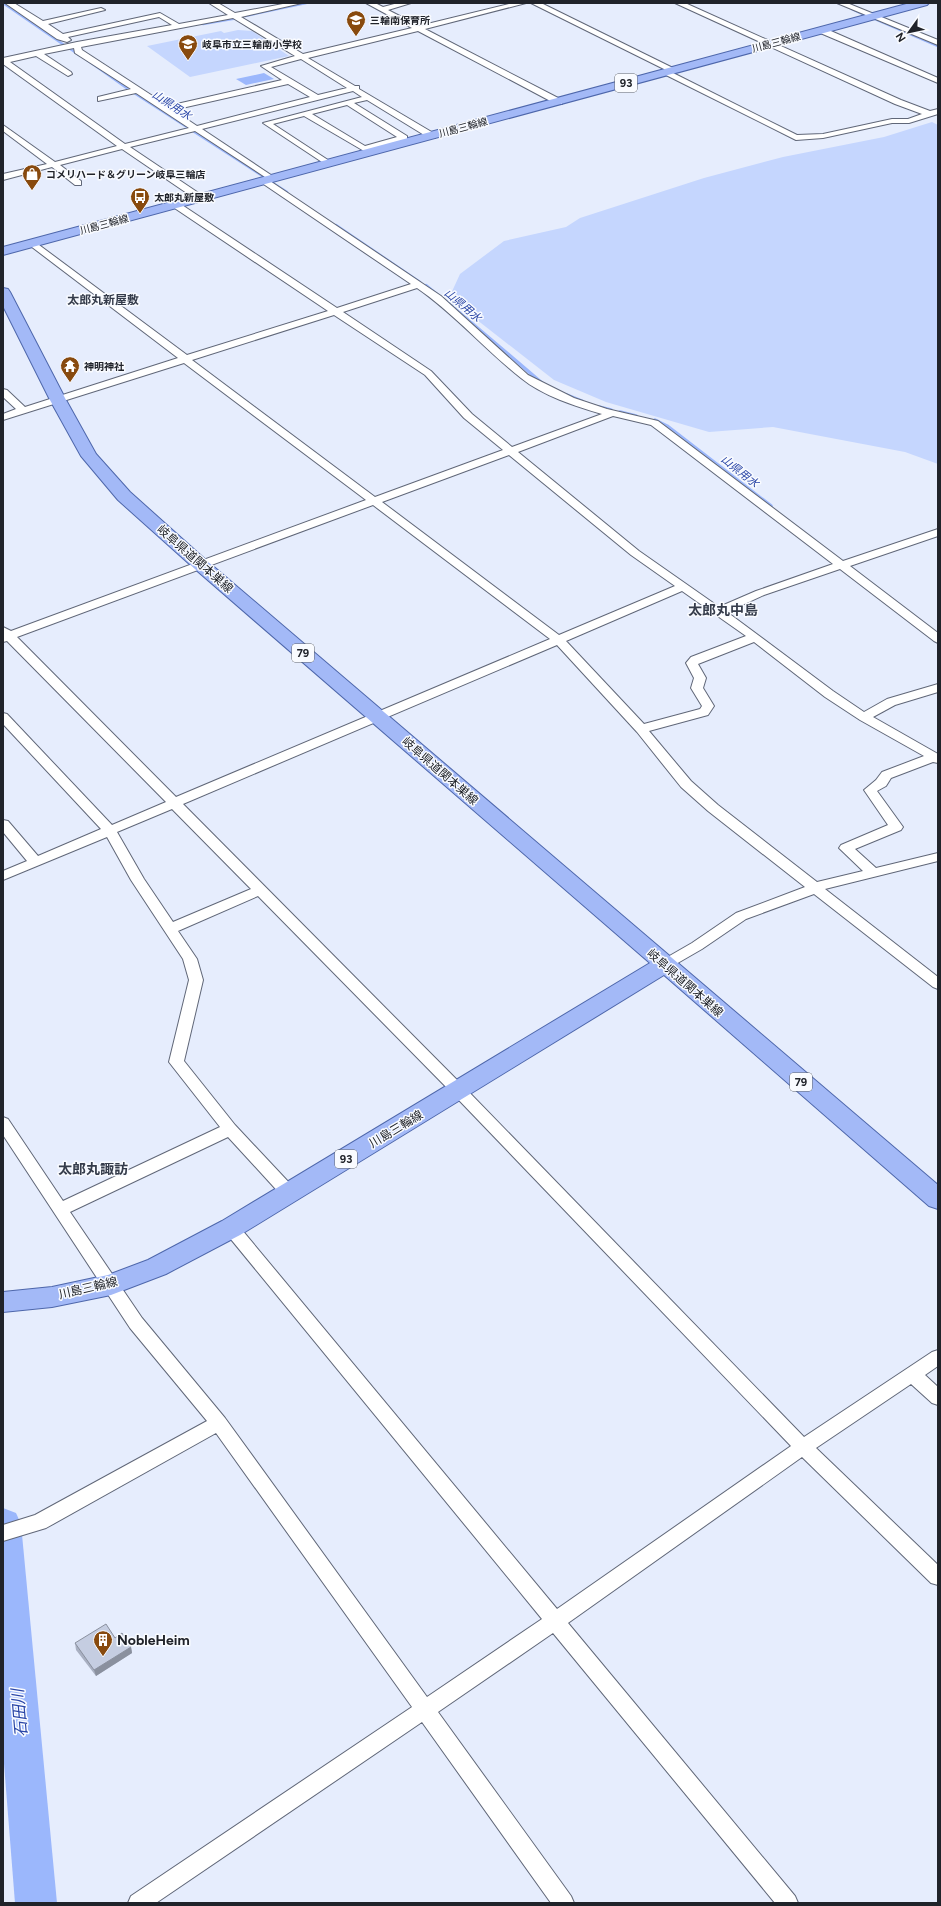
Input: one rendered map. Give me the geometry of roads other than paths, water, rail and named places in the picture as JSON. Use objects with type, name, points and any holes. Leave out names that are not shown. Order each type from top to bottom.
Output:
[{"type":"main road","name":"川島三輪線","points":[[3,251],[923,3]]},
{"type":"main road","name":"岐阜県道関本巣線","points":[[3,292],[58,400],[89,456],[124,496],[201,566],[938,1199]]},
{"type":"main road","name":"川島三輪線","points":[[5,1302],[52,1297],[111,1286],[157,1266],[231,1228],[459,1091],[664,965]]},
{"type":"street","points":[[11,3],[60,37],[77,44]]},
{"type":"street","points":[[106,13],[109,3]]},
{"type":"street","points":[[213,3],[356,88],[432,136]]},
{"type":"street","points":[[3,60],[77,44],[237,16],[298,3]]},
{"type":"street","points":[[370,3],[559,102]]},
{"type":"street","points":[[382,9],[407,3]]},
{"type":"street","points":[[317,98],[265,66],[522,3]]},
{"type":"street","points":[[535,3],[796,138],[823,136],[892,121],[909,121],[934,113]]},
{"type":"street","points":[[679,3],[898,102],[934,113]]},
{"type":"street","points":[[841,3],[938,43]]},
{"type":"street","points":[[40,24],[106,13],[137,33]]},
{"type":"street","points":[[60,37],[160,14],[178,26]]},
{"type":"street","points":[[821,30],[938,81]]},
{"type":"street","points":[[77,44],[78,51],[166,109],[192,130],[269,180],[418,285],[455,313],[532,381],[550,392],[571,401],[610,414],[654,424],[663,429],[846,564],[938,629]]},
{"type":"street","points":[[37,53],[68,74]]},
{"type":"street","points":[[3,60],[123,146],[200,198]]},
{"type":"street","points":[[166,109],[288,80]]},
{"type":"street","points":[[3,177],[356,88]]},
{"type":"street","points":[[101,99],[138,90]]},
{"type":"street","points":[[328,164],[267,123],[369,97]]},
{"type":"street","points":[[305,113],[364,149],[404,138],[347,102]]},
{"type":"street","points":[[3,127],[78,183]]},
{"type":"street","points":[[176,205],[428,373],[468,416],[635,553],[720,612],[829,694],[864,717],[936,758]]},
{"type":"street","points":[[32,244],[559,640],[640,729],[686,784],[713,808],[815,888],[935,978]]},
{"type":"street","points":[[3,417],[418,285]]},
{"type":"street","points":[[3,392],[24,411]]},
{"type":"street","points":[[610,414],[201,566],[5,635],[174,803],[459,1091],[803,1447],[938,1577]]},
{"type":"street","points":[[720,612],[760,593],[846,564],[935,537]]},
{"type":"street","points":[[846,564],[938,639]]},
{"type":"street","points":[[3,876],[684,586]]},
{"type":"street","points":[[640,729],[704,712],[708,706],[697,688],[700,678],[692,663],[695,660],[754,637]]},
{"type":"street","points":[[864,717],[891,702],[938,688]]},
{"type":"street","points":[[3,717],[110,831],[138,880],[190,959],[196,980],[176,1062],[230,1129],[289,1193]]},
{"type":"street","points":[[872,872],[846,848],[896,827],[870,790],[881,783],[886,774],[936,758]]},
{"type":"street","points":[[3,824],[36,862]]},
{"type":"street","points":[[664,965],[697,946],[741,916],[815,888],[872,872],[938,857]]},
{"type":"street","points":[[170,929],[260,890]]},
{"type":"street","points":[[3,1123],[136,1323],[219,1423],[564,1903]]},
{"type":"street","points":[[61,1209],[230,1129]]},
{"type":"street","points":[[231,1228],[554,1622],[788,1903]]},
{"type":"street","points":[[138,1903],[554,1622],[803,1447],[938,1356]]},
{"type":"street","points":[[912,1374],[938,1398]]},
{"type":"street","points":[[3,1532],[40,1522],[219,1423]]},
{"type":"water","points":[[264,73],[274,79],[246,85],[236,79]]},
{"type":"waterway","name":"山県用水","points":[[3,3],[64,45]]},
{"type":"waterway","name":"山県用水","points":[[245,16],[306,3]]},
{"type":"waterway","name":"山県用水","points":[[852,9],[869,17]]},
{"type":"waterway","name":"山県用水","points":[[203,24],[238,18]]},
{"type":"waterway","name":"山県用水","points":[[875,19],[938,46]]},
{"type":"waterway","name":"山県用水","points":[[69,48],[79,55]]},
{"type":"waterway","name":"山県用水","points":[[87,60],[128,89],[264,177]]},
{"type":"waterway","name":"山県用水","points":[[273,183],[287,192]]},
{"type":"waterway","name":"山県用水","points":[[336,225],[420,282]]},
{"type":"waterway","name":"山県用水","points":[[426,285],[437,294]]},
{"type":"waterway","name":"山県用水","points":[[448,303],[542,383]]},
{"type":"waterway","name":"山県用水","points":[[567,395],[582,401]]},
{"type":"waterway","name":"山県用水","points":[[599,407],[611,410]]},
{"type":"waterway","name":"山県用水","points":[[620,412],[636,416]]},
{"type":"waterway","name":"山県用水","points":[[655,420],[667,426],[771,506]]},
{"type":"waterway","name":"石田川","points":[[3,1524],[36,1903]]},
{"type":"place","name":"三輪南保育所","points":[[356,37]]},
{"type":"place","name":"岐阜市立三輪南小学校","points":[[188,61]]},
{"type":"place","name":"コメリハード＆グリーン岐阜三輪店","points":[[32,191]]},
{"type":"place","name":"太郎丸新屋敷","points":[[140,214]]},
{"type":"place","name":"神明神社","points":[[70,383]]},
{"type":"place","name":"NobleHeim","points":[[103,1657]]},
{"type":"district","name":"太郎丸新屋敷","points":[[103,300]]},
{"type":"district","name":"太郎丸中島","points":[[723,610]]},
{"type":"district","name":"太郎丸諏訪","points":[[93,1169]]}]
